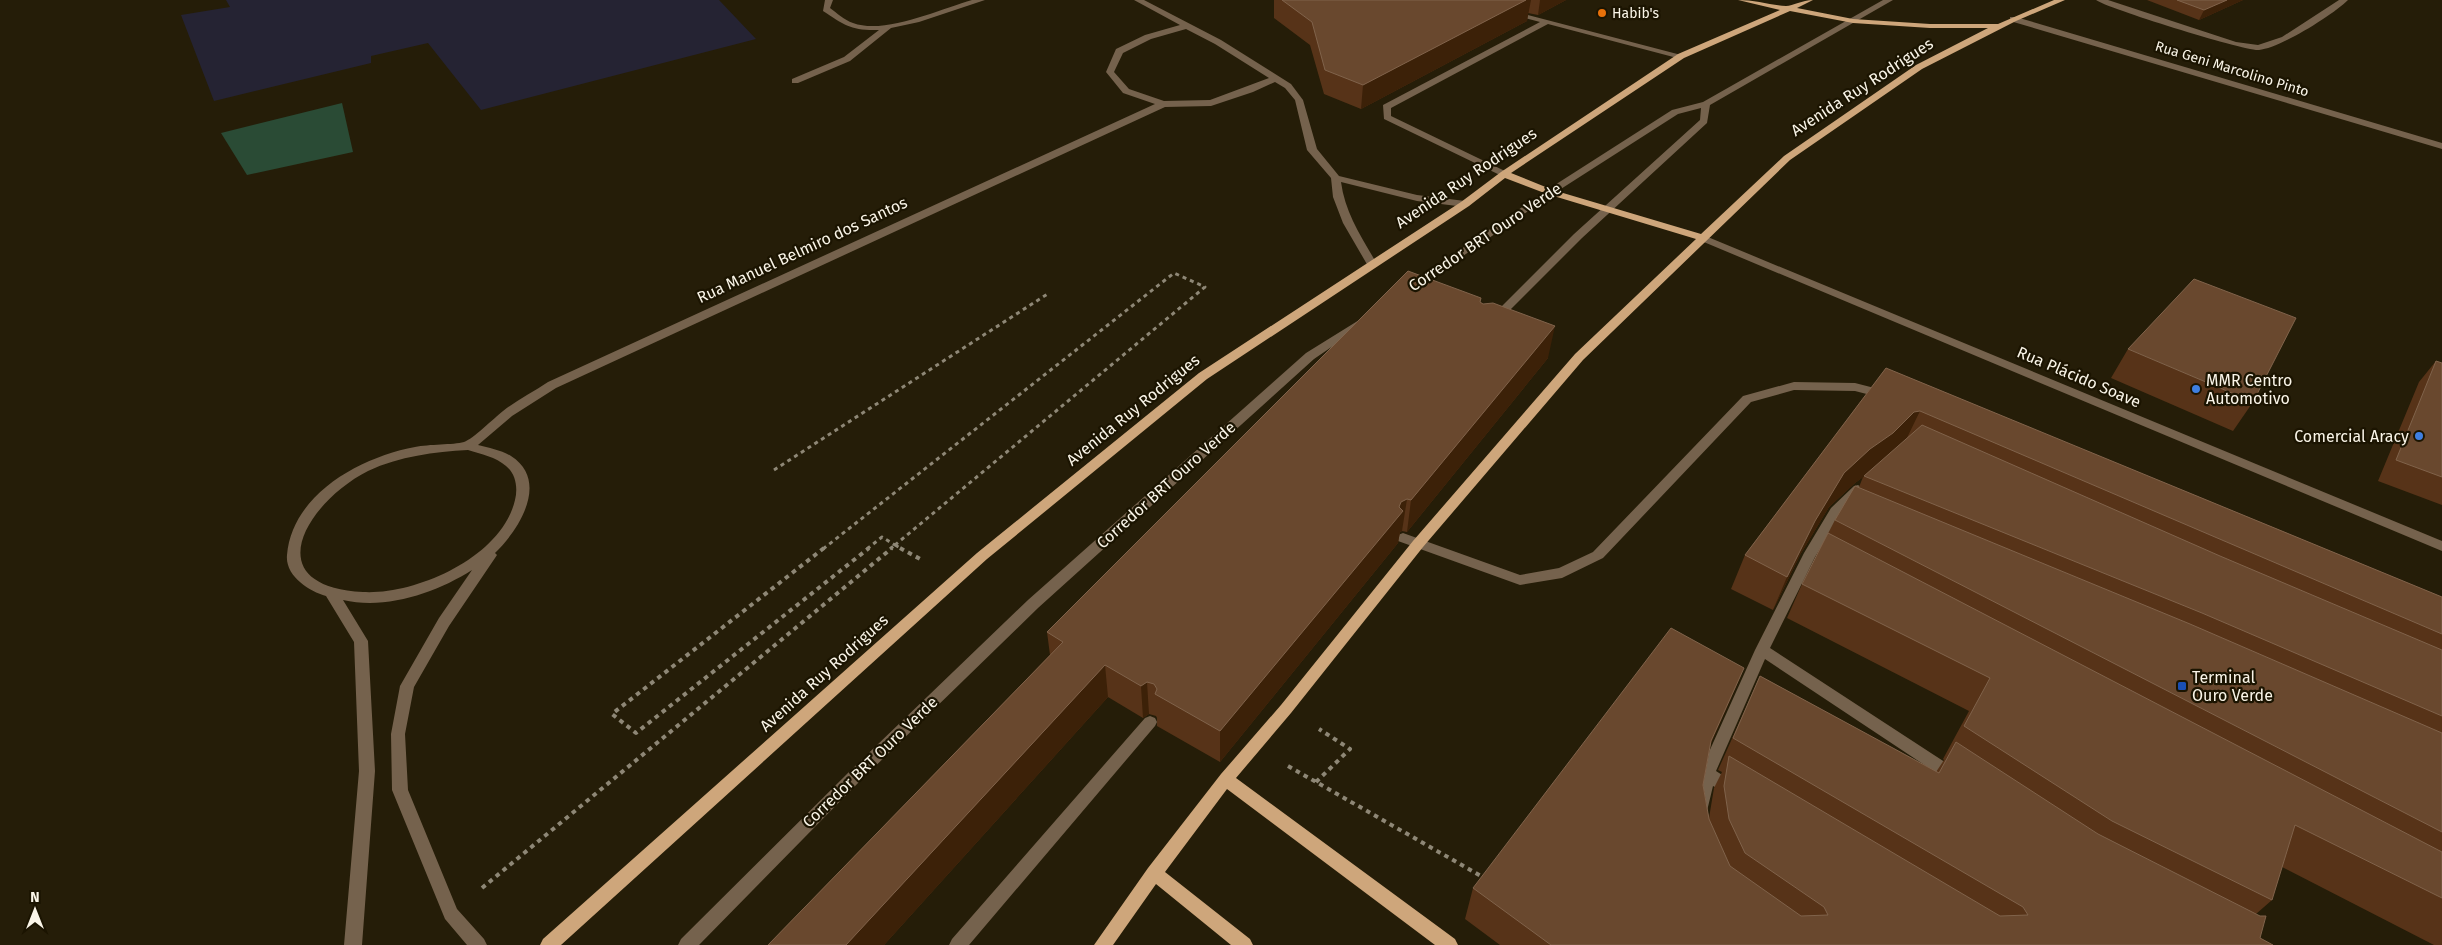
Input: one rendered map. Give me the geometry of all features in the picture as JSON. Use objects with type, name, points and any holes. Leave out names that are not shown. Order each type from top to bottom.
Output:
[{"type":"main road","points":[[1742,0],[1785,10],[1852,21],[1930,26],[1999,26]]},
{"type":"main road","name":"Avenida Ruy Rodrigues","points":[[549,945],[990,550],[1203,376],[1465,204],[1504,174],[1681,56],[1809,0]]},
{"type":"main road","name":"Avenida Ruy Rodrigues","points":[[1103,945],[1154,873],[1226,779],[1286,709],[1418,544],[1580,357],[1787,158],[1919,68],[2013,18],[2061,0]]},
{"type":"main road","points":[[1504,174],[1550,192],[1704,238]]},
{"type":"main road","points":[[1226,779],[1450,945]]},
{"type":"main road","points":[[1154,873],[1244,945]]},
{"type":"street","points":[[829,0],[826,8],[850,25],[868,29],[888,27],[982,0]]},
{"type":"street","points":[[1138,0],[1187,26],[1288,86],[1299,100],[1312,150],[1336,178],[1338,197],[1348,223],[1372,264]]},
{"type":"street","name":"Corredor BRT Ouro Verde","points":[[1398,296],[1550,192],[1675,112],[1706,104],[1889,0]]},
{"type":"street","points":[[2100,0],[2235,44],[2258,48],[2285,39],[2344,0]]},
{"type":"street","points":[[1501,10],[1681,56]]},
{"type":"street","name":"Rua Geni Marcolino Pinto","points":[[2013,18],[2442,146]]},
{"type":"street","points":[[1504,174],[1387,118],[1386,107],[1547,21]]},
{"type":"street","points":[[1187,26],[1148,37],[1119,52],[1110,72],[1126,91],[1163,104],[1211,103],[1250,90],[1277,78]]},
{"type":"street","points":[[796,80],[847,59],[888,27]]},
{"type":"street","name":"Rua Manuel Belmiro dos Santos","points":[[468,446],[508,412],[552,385],[1163,104]]},
{"type":"street","points":[[1489,326],[1578,236],[1704,121],[1706,104]]},
{"type":"street","points":[[1336,178],[1408,196],[1465,204]]},
{"type":"street","name":"Rua Plácido Soave","points":[[1704,238],[2442,546]]},
{"type":"street","name":"Corredor BRT Ouro Verde","points":[[687,945],[854,777],[1033,604],[1310,356],[1374,313]]},
{"type":"street","points":[[1403,538],[1520,580],[1562,574],[1598,555],[1747,399],[1794,386],[1855,387],[1902,399]]},
{"type":"street","points":[[478,945],[451,914],[400,790],[398,734],[407,686],[444,622],[502,539],[520,513],[524,489],[516,468],[496,454],[468,446],[434,447],[398,455],[371,466],[331,490],[307,514],[294,538],[293,563],[306,582],[332,594],[365,598],[402,594],[441,581],[476,562],[502,539]]},
{"type":"street","points":[[1699,818],[1707,774],[1762,650],[1809,556],[1836,511],[1868,482]]},
{"type":"street","points":[[1836,511],[1854,518]]},
{"type":"street","points":[[1809,556],[1826,565]]},
{"type":"street","points":[[332,594],[361,642],[367,771],[353,945]]},
{"type":"street","points":[[1762,650],[1962,782]]},
{"type":"street","points":[[958,945],[1150,722]]},
{"type":"street","points":[[1707,774],[1740,794]]},
{"type":"path","points":[[451,914],[1205,288],[1174,273],[612,714],[636,733],[882,537],[925,561]]},
{"type":"path","points":[[774,470],[1049,293]]},
{"type":"path","points":[[1286,709],[1288,730],[1314,726],[1350,750],[1316,782]]},
{"type":"path","points":[[1281,763],[1481,876]]},
{"type":"shaded area","points":[[226,0],[719,0],[756,39],[481,110],[428,43],[371,56],[371,63],[214,101],[181,15],[230,7]]},
{"type":"green space","points":[[342,103],[353,152],[247,175],[221,133]]},
{"type":"building","points":[[1282,0],[1526,0],[1363,85],[1325,70],[1312,22]]},
{"type":"building","points":[[2177,0],[2227,0],[2204,10]]},
{"type":"building","points":[[1408,271],[1481,298],[1480,302],[1483,304],[1493,303],[1555,326],[1411,500],[1407,499],[1401,502],[1399,507],[1403,511],[1220,731],[1155,694],[1157,689],[1154,684],[1147,682],[1141,686],[1105,665],[846,945],[768,945],[1063,642],[1047,632]]},
{"type":"building","points":[[2194,279],[2296,318],[2253,402],[2128,349]]},
{"type":"building","points":[[2436,361],[2442,363],[2442,477],[2396,460]]},
{"type":"building","points":[[1886,368],[2442,597],[2442,634],[1920,411],[1914,412],[1893,433],[1870,449],[1844,473],[1815,521],[1787,577],[1745,555]]},
{"type":"building","points":[[1922,425],[2220,556],[2442,650],[2442,716],[2202,613],[1864,476]]},
{"type":"building","points":[[1855,486],[2190,624],[2442,733],[2442,832],[1835,520]]},
{"type":"building","points":[[1828,533],[2442,852],[2442,898],[2295,825],[2272,900],[2112,821],[1964,726],[1990,678],[1802,584]]},
{"type":"building","points":[[1671,628],[1744,668],[1711,741],[1703,785],[1709,819],[1730,866],[1801,916],[1828,915],[1824,907],[1745,853],[1729,819],[1724,786],[1729,756],[2000,916],[2028,915],[2023,907],[1733,738],[1760,676],[1939,773],[1956,742],[2098,834],[2260,916],[2266,916],[2260,938],[2273,945],[1551,945],[1473,888]]},
{"type":"place","name":"Habib's","points":[[1602,13]]},
{"type":"place","name":"MMR Centro Automotivo","points":[[2196,389]]},
{"type":"place","name":"Comercial Aracy","points":[[2419,436]]},
{"type":"place","name":"Terminal Ouro Verde","points":[[2182,686]]}]
